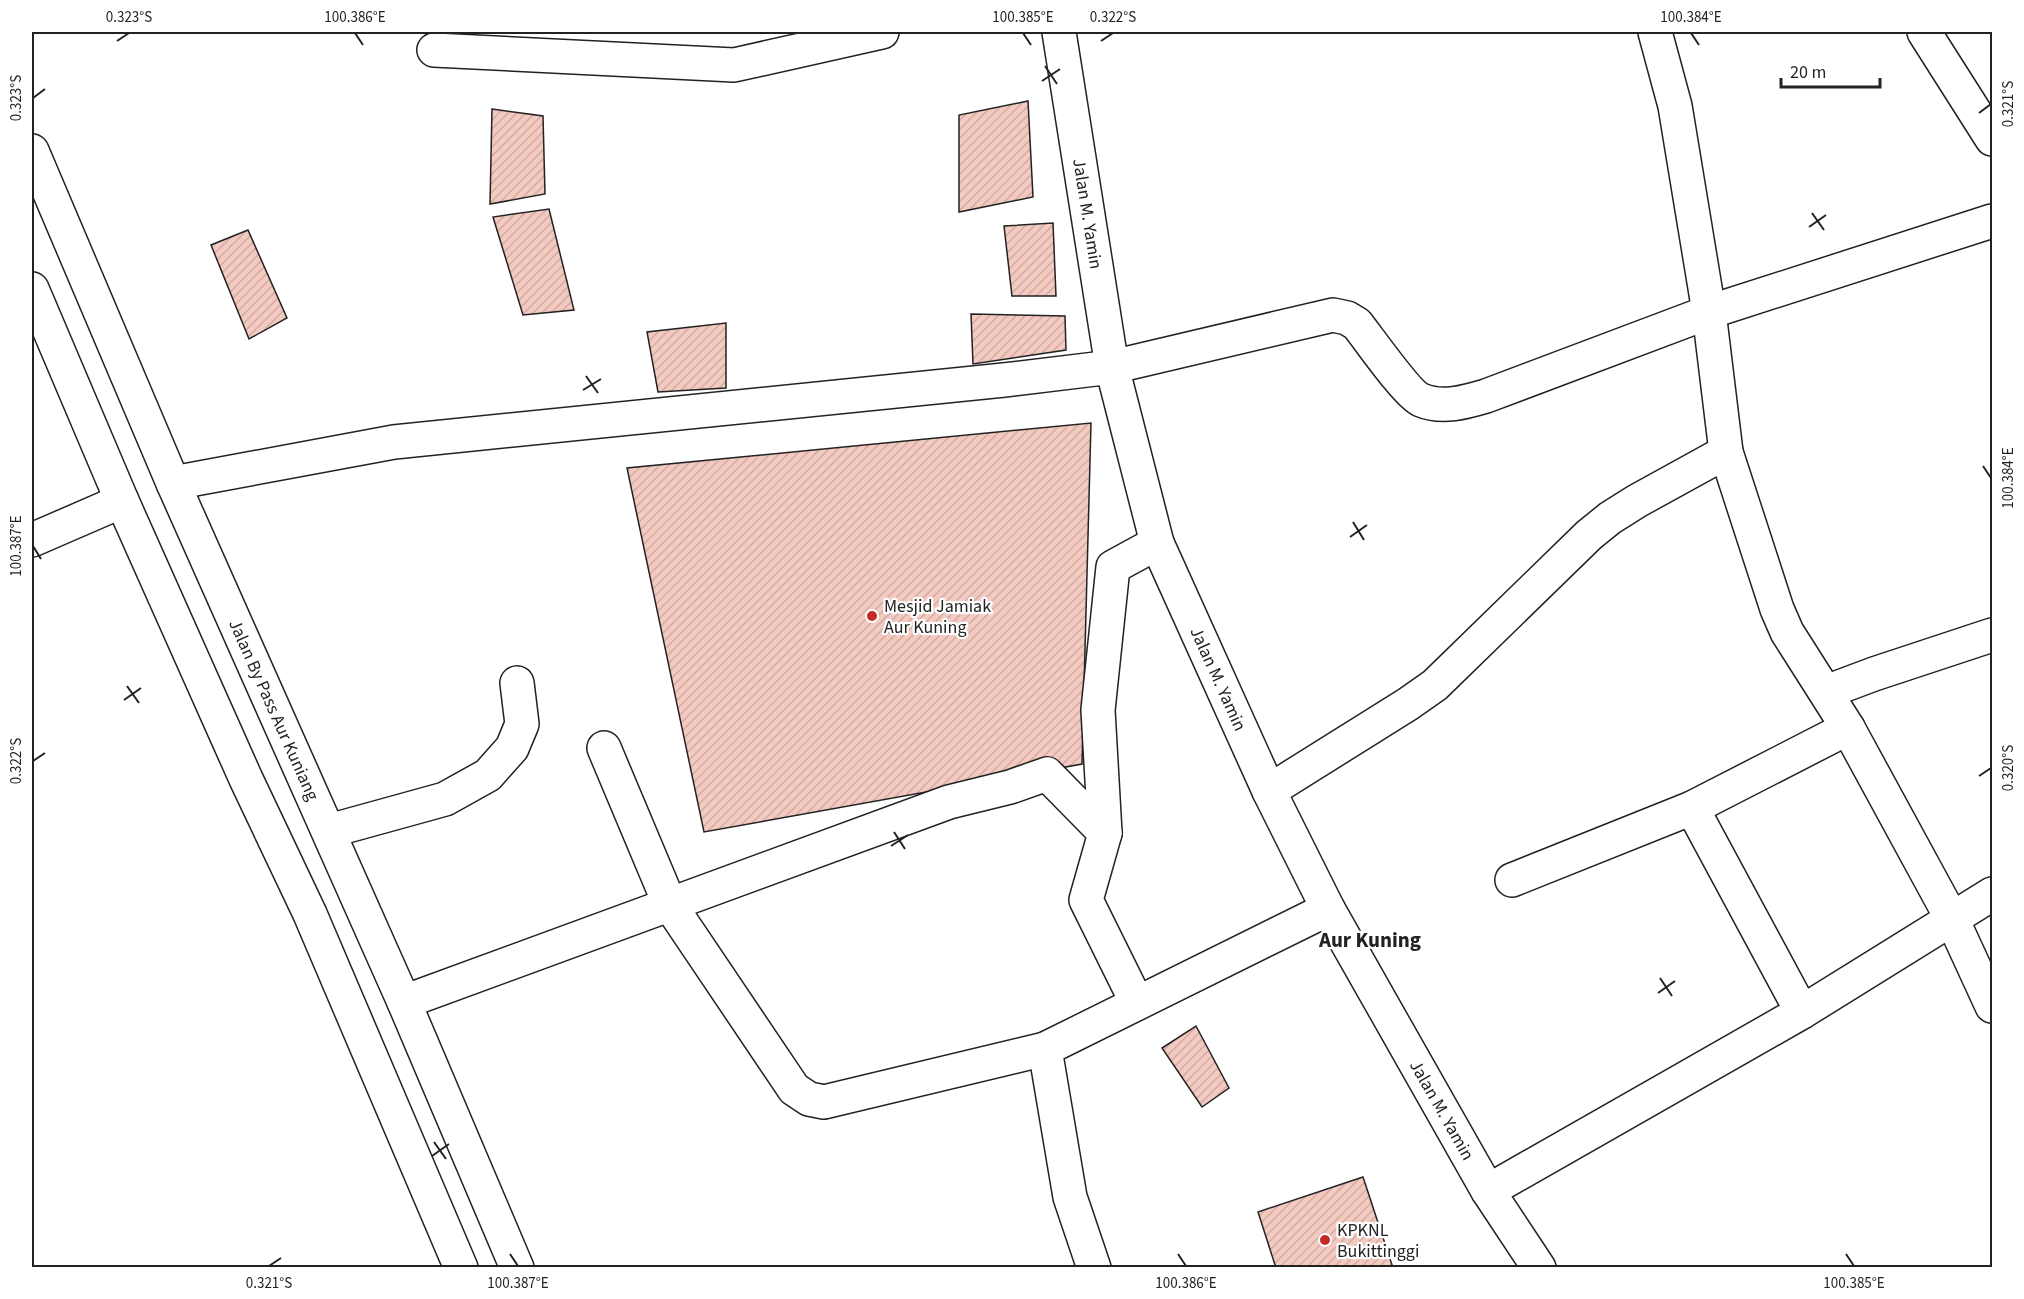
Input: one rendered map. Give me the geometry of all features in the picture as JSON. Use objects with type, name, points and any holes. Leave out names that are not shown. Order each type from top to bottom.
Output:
[{"type":"main road","points":[[434,50],[734,65],[882,32]]},
{"type":"main road","name":"Jalan M. Yamin","points":[[1059,32],[1112,367],[1157,543],[1269,791],[1328,909],[1488,1191],[1539,1268]]},
{"type":"main road","points":[[1655,32],[1675,106],[1709,312],[1726,452],[1784,624],[1801,656],[1848,728],[1952,919],[1992,1006]]},
{"type":"main road","points":[[1924,32],[1992,139]]},
{"type":"main road","name":"Jalan By Pass Aur Kuniang","points":[[32,152],[173,483],[404,1002],[517,1268]]},
{"type":"main road","points":[[173,483],[394,442],[1112,367],[1333,315],[1347,318],[1357,324],[1409,390],[1420,400],[1459,404],[1486,396],[1709,312],[1992,221]]},
{"type":"main road","points":[[32,289],[122,501],[246,779],[310,914],[461,1268]]},
{"type":"main road","points":[[1269,791],[1435,685],[1588,535],[1610,518],[1726,452]]},
{"type":"main road","points":[[32,540],[122,501]]},
{"type":"main road","points":[[1137,1003],[1086,900],[1105,833],[1098,711],[1113,567],[1157,543]]},
{"type":"main road","points":[[1826,692],[1992,635]]},
{"type":"main road","points":[[329,831],[445,799],[488,775],[512,748],[522,724],[517,682]]},
{"type":"main road","points":[[1512,880],[1692,808],[1848,728]]},
{"type":"main road","points":[[604,748],[669,905],[794,1089],[809,1099],[824,1102],[1045,1049],[1328,909]]},
{"type":"main road","points":[[404,1002],[949,802],[1010,787],[1047,774],[1105,833]]},
{"type":"main road","points":[[1692,808],[1802,1012]]},
{"type":"main road","points":[[310,914],[355,891]]},
{"type":"main road","points":[[1488,1191],[1802,1012],[1992,894]]},
{"type":"main road","points":[[1045,1049],[1070,1197],[1094,1268]]},
{"type":"building","points":[[1028,101],[1033,197],[959,212],[959,115]]},
{"type":"building","points":[[492,109],[543,116],[545,194],[490,204]]},
{"type":"building","points":[[549,209],[574,310],[523,315],[493,217]]},
{"type":"building","points":[[1053,223],[1056,296],[1012,296],[1004,226]]},
{"type":"building","points":[[248,230],[287,318],[249,339],[211,245]]},
{"type":"building","points":[[971,314],[1065,316],[1066,350],[973,364]]},
{"type":"building","points":[[726,323],[726,388],[658,392],[647,332]]},
{"type":"building","name":"Mesjid Jamiak Aur Kuning","points":[[1091,423],[1082,764],[704,832],[627,468]]},
{"type":"building","points":[[1196,1026],[1229,1088],[1202,1107],[1162,1048]]},
{"type":"building","name":"KPKNL Bukittinggi","points":[[1363,1177],[1393,1268],[1276,1268],[1258,1212]]},
{"type":"place","name":"Mesjid Jamiak Aur Kuning","points":[[872,616]]},
{"type":"place","name":"KPKNL Bukittinggi","points":[[1325,1240]]},
{"type":"district","name":"Aur Kuning","points":[[1370,940]]}]
